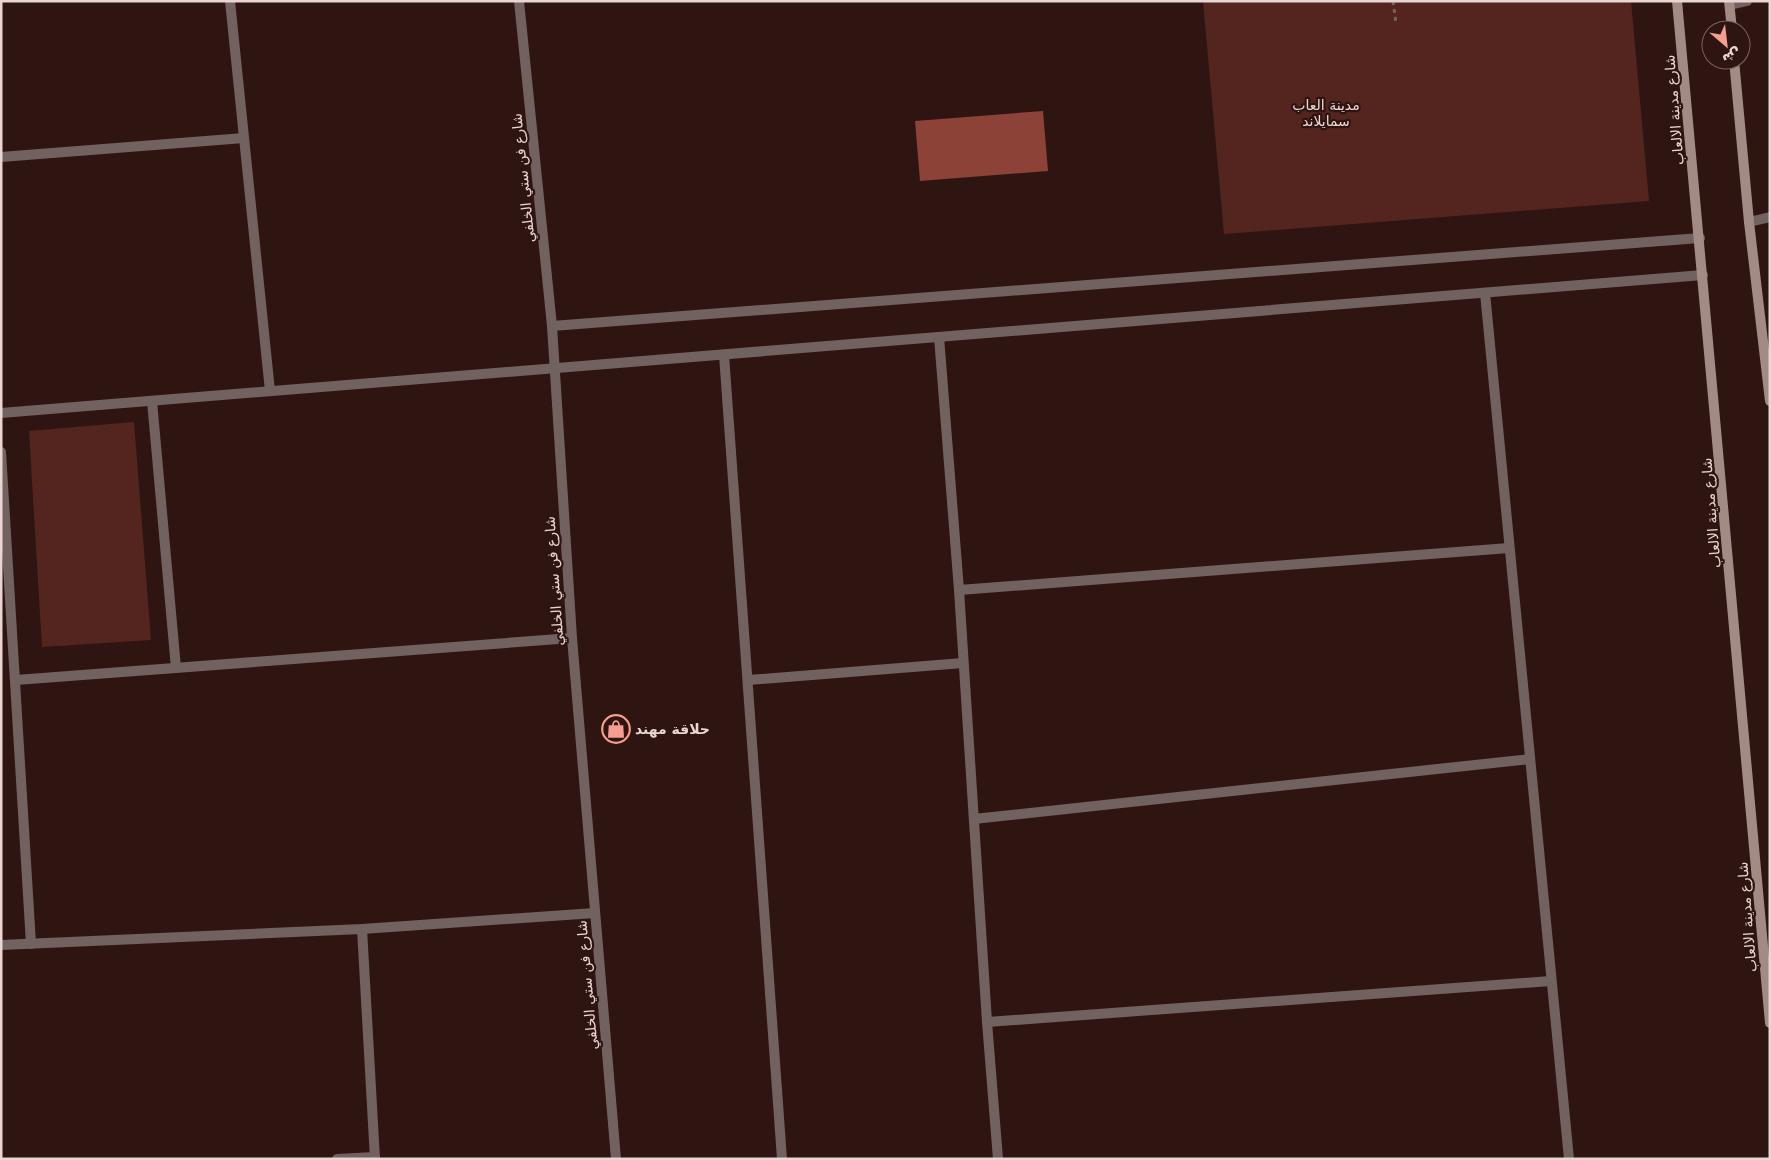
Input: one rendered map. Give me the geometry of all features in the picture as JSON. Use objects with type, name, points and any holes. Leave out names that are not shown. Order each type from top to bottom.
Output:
[{"type":"main road","name":"شارع مدينة الالعاب","points":[[1677,1],[1766,934],[1770,1023]]},
{"type":"main road","points":[[1729,3],[1731,20]]},
{"type":"main road","points":[[1735,70],[1749,222],[1770,401]]},
{"type":"street","points":[[230,1],[270,391]]},
{"type":"street","name":"شارع فن ستي الخلفي","points":[[520,1],[552,326],[572,638],[616,1159]]},
{"type":"street","points":[[1729,3],[1747,1]]},
{"type":"street","points":[[1,157],[244,138]]},
{"type":"street","points":[[1749,222],[1770,217]]},
{"type":"street","points":[[552,326],[1700,238]]},
{"type":"street","points":[[1,413],[1703,276]]},
{"type":"street","points":[[1485,293],[1569,1159]]},
{"type":"street","points":[[938,337],[958,590],[998,1159]]},
{"type":"street","points":[[724,354],[782,1159]]},
{"type":"street","points":[[152,401],[176,668]]},
{"type":"street","points":[[1,452],[31,944]]},
{"type":"street","points":[[958,590],[1509,548]]},
{"type":"street","points":[[16,680],[572,638]]},
{"type":"street","points":[[748,680],[963,663]]},
{"type":"street","points":[[974,819],[1530,758]]},
{"type":"street","points":[[1,945],[362,929],[595,913]]},
{"type":"street","points":[[337,1159],[375,1158],[362,929]]},
{"type":"street","points":[[987,1022],[1552,981]]},
{"type":"path","points":[[1393,1],[1396,23]]},
{"type":"green space","name":"مدينة العاب سمايلاند","points":[[1203,1],[1631,1],[1649,201],[1224,234]]},
{"type":"green space","points":[[134,422],[151,640],[42,647],[29,431]]},
{"type":"shaded area","points":[[1043,111],[1048,171],[920,181],[915,121]]},
{"type":"place","name":"حلاقة مهند","points":[[616,729]]}]
